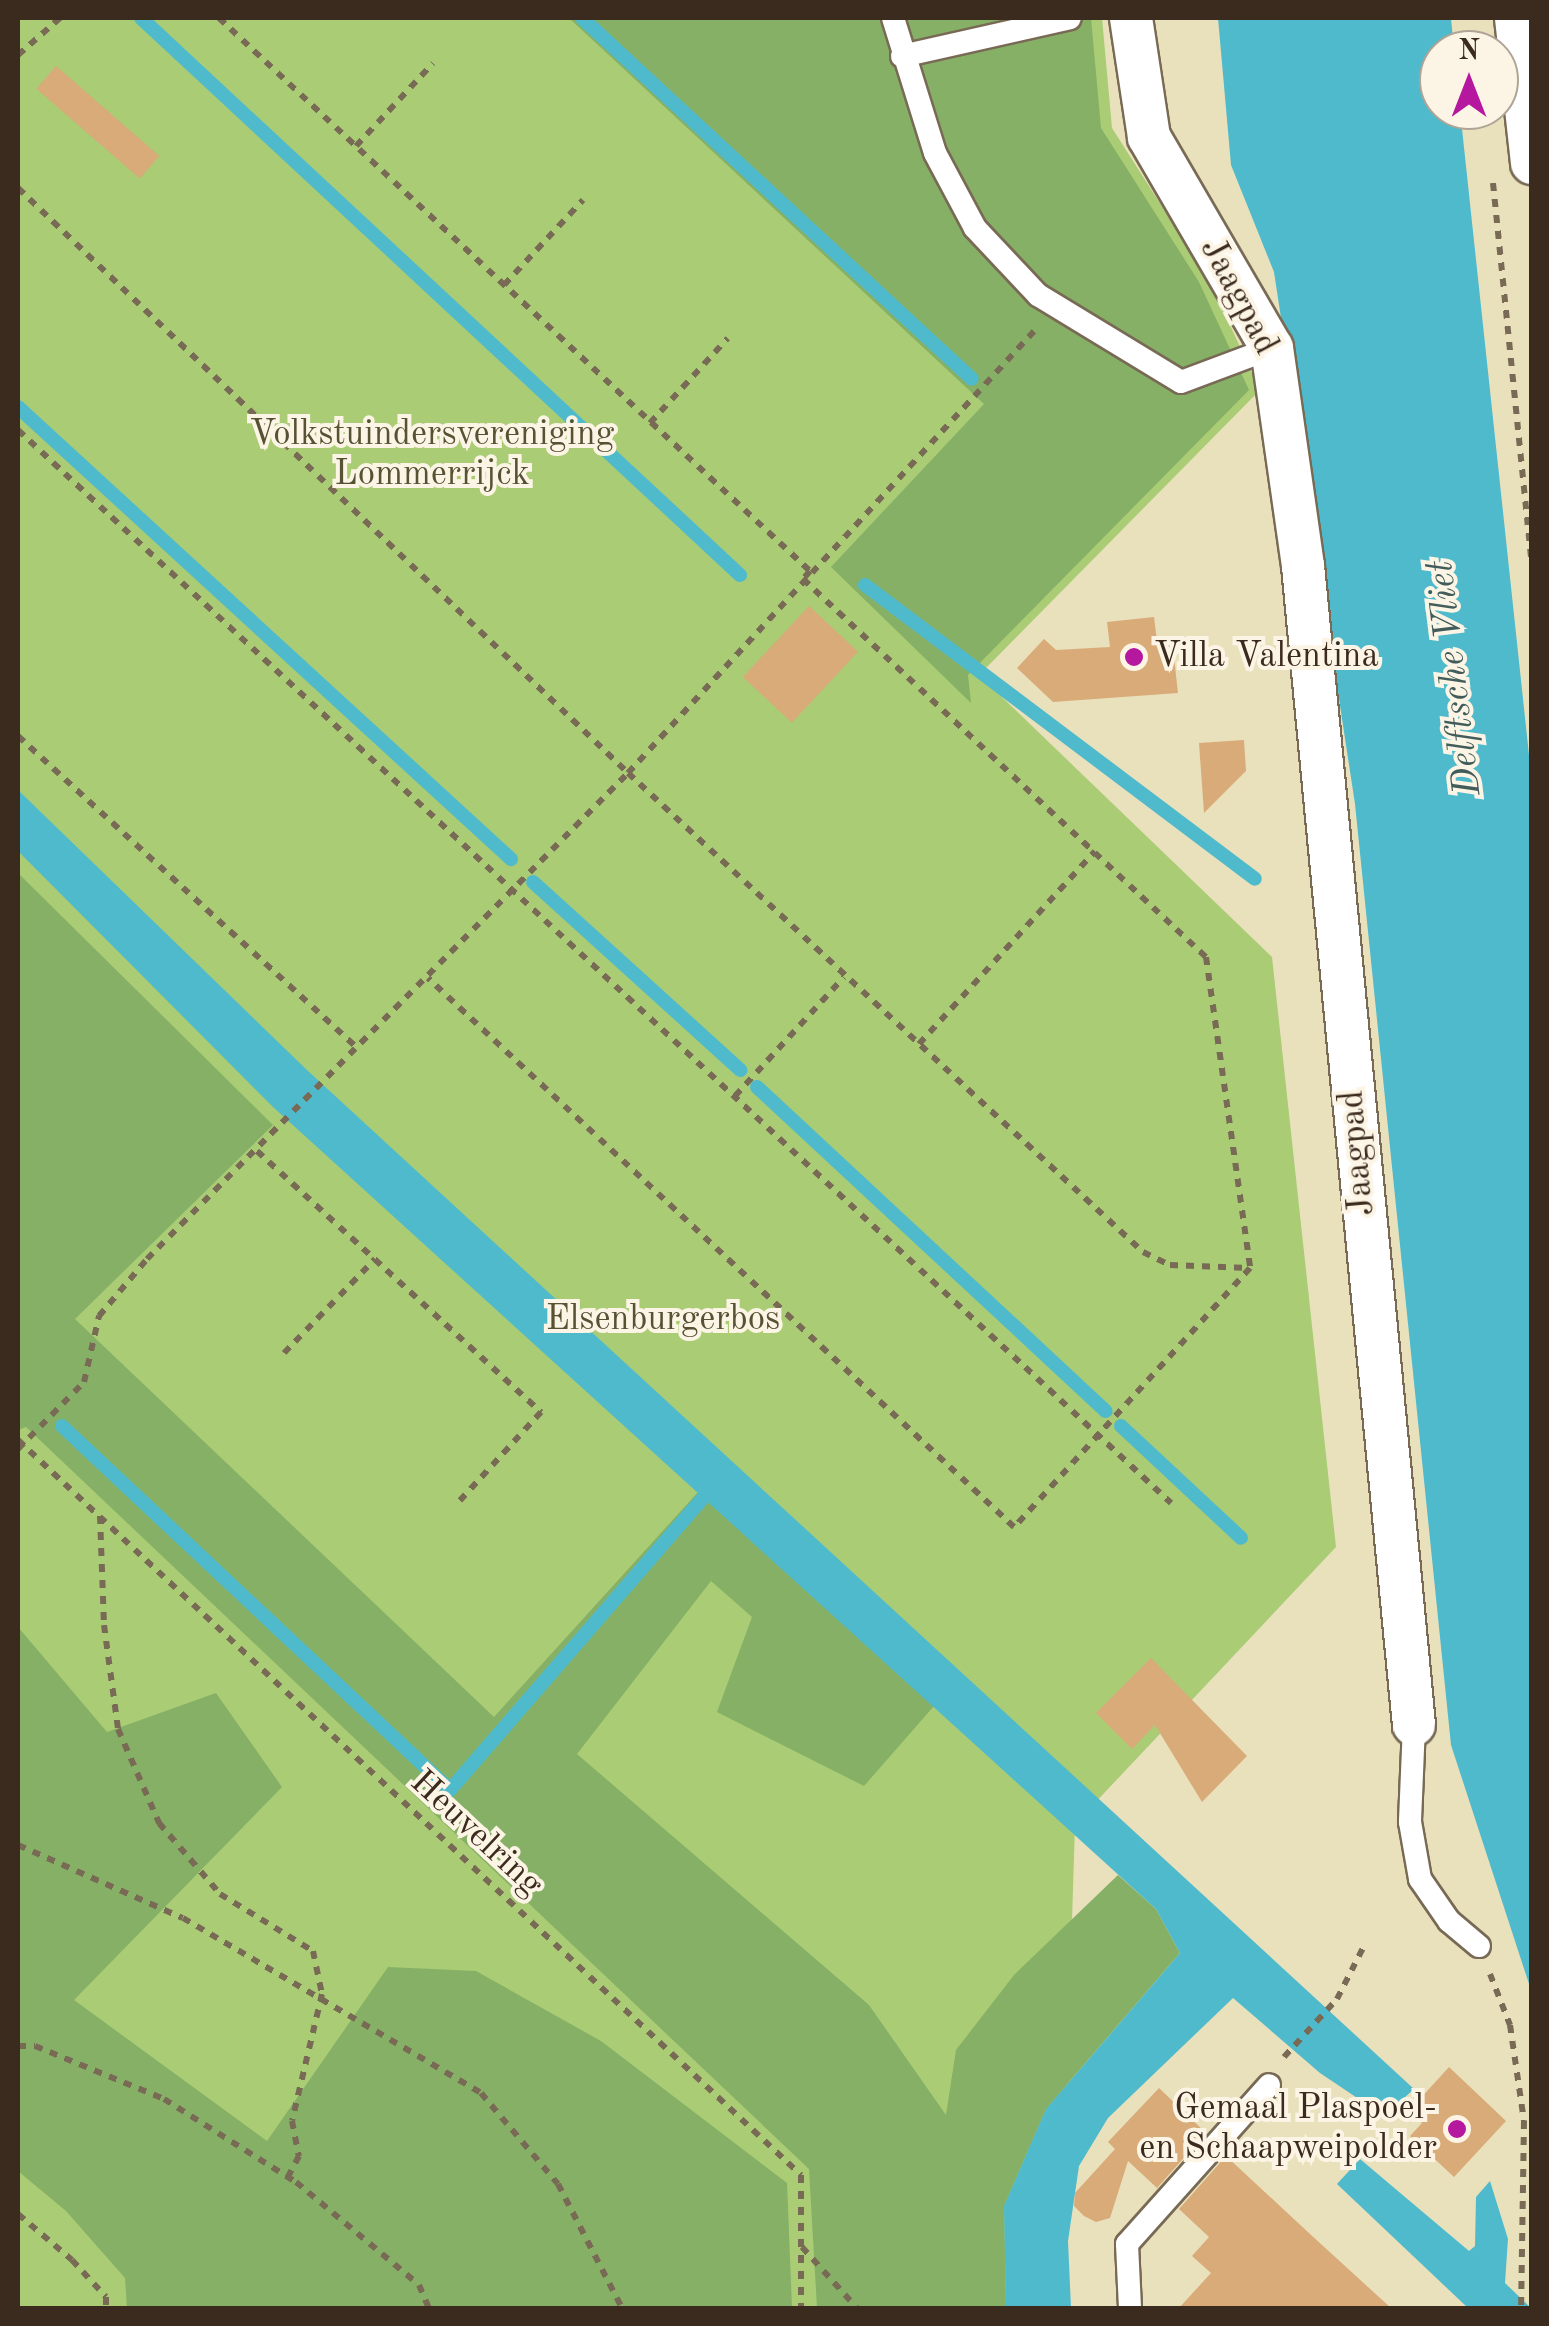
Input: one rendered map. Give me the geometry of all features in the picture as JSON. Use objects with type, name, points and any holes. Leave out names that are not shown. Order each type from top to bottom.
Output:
[{"type":"street","name":"Jaagpad","points":[[1130,18],[1149,138],[1272,348],[1303,566],[1414,1725]]},
{"type":"street","points":[[1511,165],[1516,18]]},
{"type":"lane","points":[[892,18],[936,153],[975,228],[1052,302],[1181,382],[1272,348]]},
{"type":"lane","points":[[902,56],[1070,18]]},
{"type":"lane","points":[[1414,1725],[1410,1822],[1420,1880],[1449,1922],[1479,1946]]},
{"type":"lane","points":[[1130,2308],[1127,2244],[1269,2085]]},
{"type":"path","points":[[18,55],[60,18]]},
{"type":"path","points":[[219,18],[810,571],[803,578]]},
{"type":"path","points":[[356,146],[433,62]]},
{"type":"path","points":[[1511,165],[1532,564]]},
{"type":"path","points":[[18,188],[844,977],[1143,1252],[1170,1265],[1250,1268]]},
{"type":"path","points":[[504,285],[584,200]]},
{"type":"path","points":[[19,1444],[89,1375],[98,1316],[107,1306],[628,772],[803,578],[1032,337],[1052,302]]},
{"type":"path","points":[[650,423],[728,338]]},
{"type":"path","points":[[18,430],[1170,1503]]},
{"type":"path","points":[[803,578],[1206,957],[1250,1268]]},
{"type":"path","points":[[18,736],[358,1049]]},
{"type":"path","points":[[919,1044],[1095,851]]},
{"type":"path","points":[[735,1096],[844,977]]},
{"type":"path","points":[[428,978],[1014,1527],[1250,1268]]},
{"type":"path","points":[[258,1151],[541,1412],[455,1506]]},
{"type":"path","points":[[284,1353],[375,1258]]},
{"type":"path","name":"Heuvelring","points":[[19,1444],[100,1515],[800,2174],[801,2308]]},
{"type":"path","points":[[100,1515],[104,1625],[118,1729],[158,1822],[220,1894],[313,1951],[322,1994],[292,2120],[300,2156],[288,2177]]},
{"type":"path","points":[[18,1845],[184,1918],[322,1994],[482,2093],[558,2184],[622,2308]]},
{"type":"path","points":[[1282,2060],[1337,1998],[1364,1946]]},
{"type":"path","points":[[1479,1946],[1510,2026],[1524,2121],[1522,2308]]},
{"type":"path","points":[[18,2046],[35,2046],[164,2099],[288,2177],[418,2284],[429,2308]]},
{"type":"path","points":[[18,2214],[72,2260],[106,2297],[106,2308]]},
{"type":"path","points":[[802,2247],[857,2308]]},
{"type":"green space","name":"Elsenburgerbos","points":[[18,18],[1102,18],[1112,128],[1210,282],[1260,390],[979,675],[1272,957],[1336,1547],[1075,1824],[1060,2308],[18,2308]]},
{"type":"green space","points":[[569,18],[1091,18],[1101,128],[1199,282],[1249,390],[968,675],[971,703],[831,567],[984,404]]},
{"type":"green space","points":[[18,873],[273,1125],[75,1319],[494,1717],[699,1491],[934,1706],[864,1786],[717,1712],[752,1617],[711,1581],[577,1754],[869,2005],[946,2115],[956,2050],[1014,1975],[1118,1875],[1156,1909],[1180,1953],[1046,2109],[1004,2206],[1006,2308],[817,2308],[809,2169],[26,1427],[18,1430]]},
{"type":"green space","points":[[18,1627],[107,1732],[216,1693],[282,1787],[74,2000],[267,2141],[388,1967],[476,1971],[601,2041],[787,2183],[792,2308],[127,2308],[125,2278],[66,2211],[18,2171]]},
{"type":"water","name":"Delftsche Vliet","points":[[1218,18],[1451,18],[1452,30],[1419,30],[1419,130],[1462,130],[1532,783],[1531,1990],[1451,1745],[1355,804],[1274,272],[1231,165]]},
{"type":"water","points":[[18,790],[308,1071],[1414,2089],[1384,2116],[1320,2073],[1233,1998],[1108,2118],[1079,2166],[1068,2241],[1071,2308],[1006,2308],[1004,2206],[1046,2109],[1180,1953],[1156,1909],[273,1107],[18,851]]},
{"type":"water","points":[[1360,2159],[1469,2251],[1475,2246],[1476,2197],[1490,2181],[1508,2239],[1505,2283],[1531,2308],[1468,2308],[1337,2184]]},
{"type":"building","points":[[56,66],[159,156],[140,179],[36,89]]},
{"type":"building","points":[[809,606],[858,652],[792,723],[743,677]]},
{"type":"building","name":"Villa Valentina","points":[[1154,617],[1157,641],[1172,639],[1178,693],[1053,702],[1017,668],[1044,639],[1056,650],[1110,647],[1107,622]]},
{"type":"building","points":[[1244,740],[1246,771],[1204,813],[1199,743]]},
{"type":"building","points":[[1151,1658],[1247,1756],[1202,1802],[1155,1725],[1132,1749],[1096,1713]]},
{"type":"building","name":"Gemaal Plaspoel- en Schaapweipolder","points":[[1449,2067],[1506,2121],[1454,2177],[1410,2136],[1422,2123],[1409,2111]]},
{"type":"building","points":[[1159,2088],[1206,2133],[1157,2188],[1128,2161],[1110,2218],[1096,2222],[1084,2216],[1074,2206],[1075,2193],[1115,2149],[1108,2142]]},
{"type":"building","points":[[1226,2156],[1391,2308],[1179,2308],[1211,2273],[1192,2256],[1209,2237],[1179,2209]]},
{"type":"waterway","points":[[141,18],[740,575]]},
{"type":"waterway","points":[[582,18],[972,379]]},
{"type":"waterway","points":[[18,407],[511,859]]},
{"type":"waterway","points":[[865,585],[1255,879]]},
{"type":"waterway","points":[[533,882],[740,1070]]},
{"type":"waterway","points":[[757,1087],[1106,1411]]},
{"type":"waterway","points":[[62,1426],[450,1790],[705,1496]]},
{"type":"waterway","points":[[1121,1426],[1241,1538]]},
{"type":"place","name":"Villa Valentina","points":[[1134,657]]},
{"type":"place","name":"Gemaal Plaspoel- en Schaapweipolder","points":[[1457,2129]]},
{"type":"park label","name":"Volkstuindersvereniging Lommerrijck","points":[[432,455]]}]
